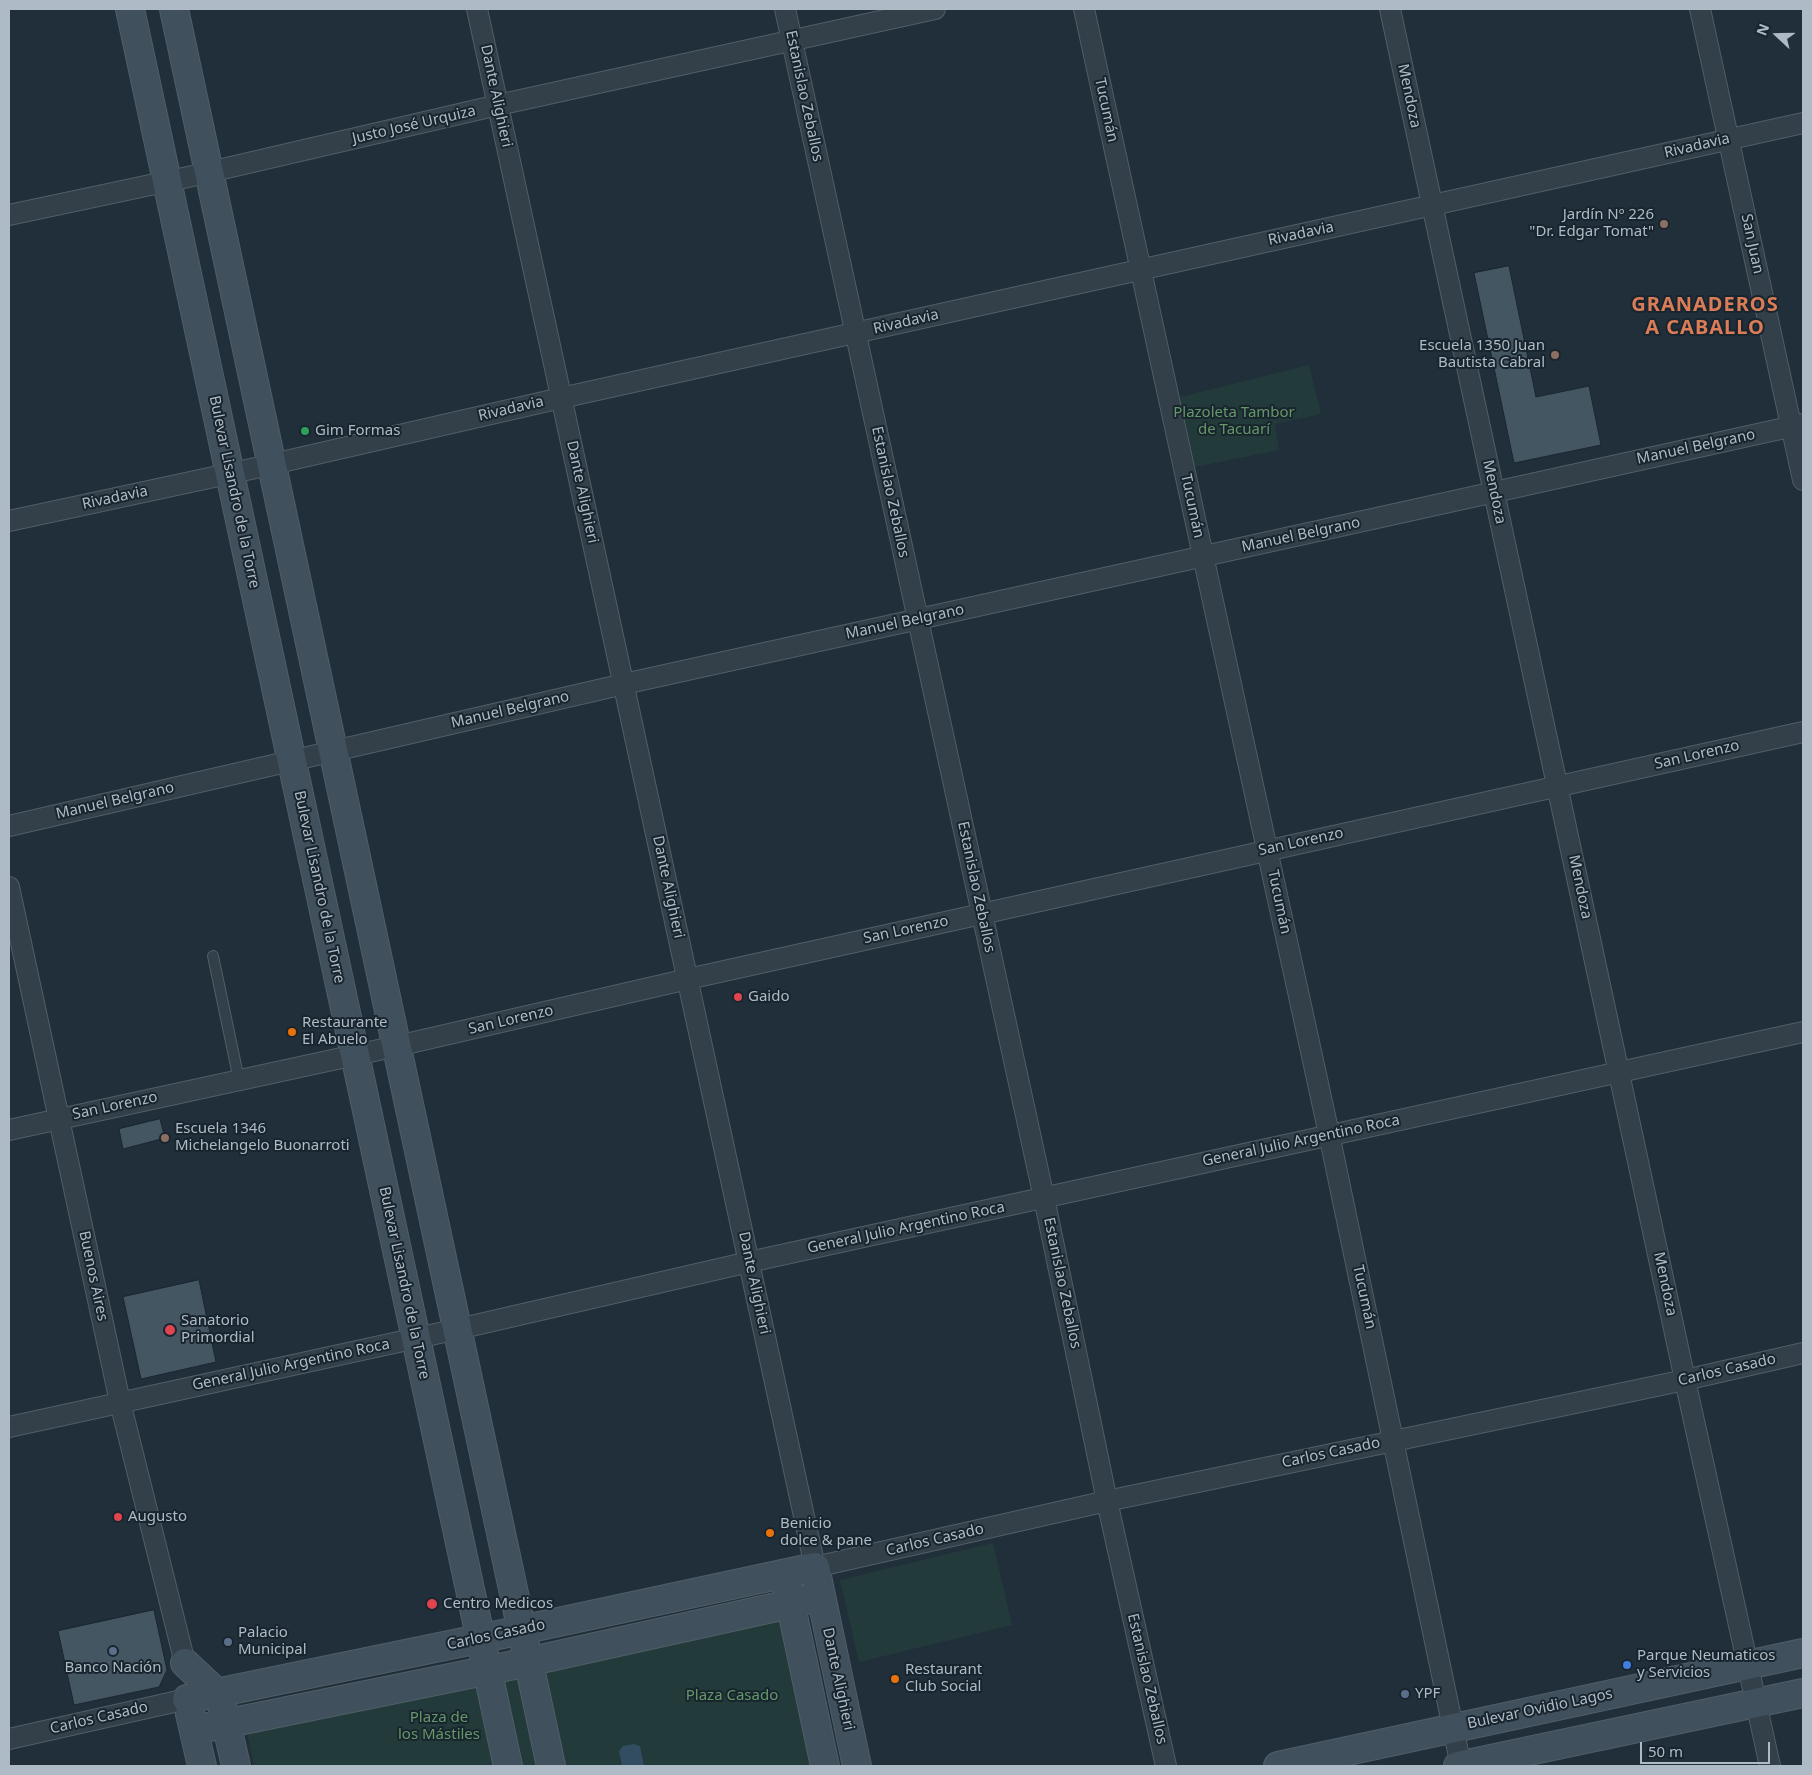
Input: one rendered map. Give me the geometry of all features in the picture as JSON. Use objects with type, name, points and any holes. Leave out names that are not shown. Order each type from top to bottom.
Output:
[{"type":"main road","name":"Bulevar Lisandro de la Torre","points":[[130,9],[508,1766]]},
{"type":"main road","points":[[174,9],[551,1766]]},
{"type":"main road","name":"Carlos Casado","points":[[187,1699],[815,1567]]},
{"type":"main road","name":"Dante Alighieri","points":[[815,1567],[856,1766]]},
{"type":"main road","name":"Dante Alighieri","points":[[785,1573],[825,1766]]},
{"type":"main road","points":[[194,1730],[528,1662],[821,1596]]},
{"type":"main road","name":"Bulevar Ovidio Lagos","points":[[1278,1766],[1803,1653]]},
{"type":"main road","points":[[184,1663],[216,1692],[221,1700],[236,1766]]},
{"type":"main road","name":"Buenos Aires","points":[[184,1663],[187,1699],[202,1766]]},
{"type":"main road","points":[[1460,1766],[1803,1693]]},
{"type":"street","name":"Dante Alighieri","points":[[477,9],[815,1567]]},
{"type":"street","name":"Estanislao Zeballos","points":[[786,9],[1044,1198],[1107,1501],[1166,1766]]},
{"type":"street","name":"Justo José Urquiza","points":[[9,215],[167,182],[498,105],[936,9]]},
{"type":"street","name":"Tucumán","points":[[1084,9],[1329,1134],[1394,1440],[1460,1766]]},
{"type":"street","name":"Mendoza","points":[[1390,9],[1770,1766]]},
{"type":"street","name":"San Juan","points":[[1700,9],[1797,425],[1803,480]]},
{"type":"street","name":"Rivadavia","points":[[9,521],[272,465],[561,398],[1803,123]]},
{"type":"street","name":"Manuel Belgrano","points":[[9,826],[624,684],[1797,425]]},
{"type":"street","name":"San Lorenzo","points":[[9,1130],[397,1046],[688,978],[1803,732]]},
{"type":"street","name":"Buenos Aires","points":[[9,887],[120,1402],[184,1663]]},
{"type":"street","name":"General Julio Argentino Roca","points":[[9,1427],[458,1329],[749,1262],[1329,1134],[1803,1032]]},
{"type":"street","name":"Carlos Casado","points":[[815,1567],[1107,1501],[1685,1380],[1803,1353]]},
{"type":"street","name":"Carlos Casado","points":[[9,1739],[187,1699]]},
{"type":"lane","points":[[213,956],[239,1080]]},
{"type":"green space","name":"Plazoleta Tambor de Tacuarí","points":[[1309,365],[1321,414],[1275,424],[1279,450],[1195,467],[1180,397]]},
{"type":"green space","points":[[993,1543],[1012,1625],[859,1662],[840,1580]]},
{"type":"green space","name":"Plaza Casado","points":[[786,1612],[819,1766],[254,1766],[246,1727]]},
{"type":"water","points":[[634,1744],[640,1746],[644,1766],[622,1766],[619,1751],[623,1746]]},
{"type":"building","points":[[1509,266],[1536,397],[1589,386],[1601,445],[1514,463],[1474,273]]},
{"type":"building","points":[[160,1119],[165,1138],[123,1149],[119,1129]]},
{"type":"building","name":"Sanatorio Primordial","points":[[199,1280],[216,1362],[141,1379],[123,1297]]},
{"type":"building","name":"Banco Nación","points":[[154,1610],[167,1670],[159,1687],[74,1705],[58,1631]]},
{"type":"place","name":"Jardín Nº 226 \"Dr. Edgar Tomat\"","points":[[1664,224]]},
{"type":"place","name":"Escuela 1350 Juan Bautista Cabral","points":[[1555,355]]},
{"type":"place","name":"Gim Formas","points":[[305,431]]},
{"type":"place","name":"Gaido","points":[[738,997]]},
{"type":"place","name":"Restaurante El Abuelo","points":[[292,1032]]},
{"type":"place","name":"Escuela 1346 Michelangelo Buonarroti","points":[[165,1138]]},
{"type":"place","name":"Sanatorio Primordial","points":[[170,1330]]},
{"type":"place","name":"Augusto","points":[[118,1517]]},
{"type":"place","name":"Benicio dolce & pane","points":[[770,1533]]},
{"type":"place","name":"Centro Medicos","points":[[432,1604]]},
{"type":"place","name":"Palacio Municipal","points":[[228,1642]]},
{"type":"place","name":"Banco Nación","points":[[113,1651]]},
{"type":"place","name":"Parque Neumaticos y Servicios","points":[[1627,1665]]},
{"type":"place","name":"Restaurant Club Social","points":[[895,1679]]},
{"type":"place","name":"YPF","points":[[1405,1694]]},
{"type":"district","name":"GRANADEROS A CABALLO","points":[[1705,316]]},
{"type":"park label","name":"Plaza de los Mástiles","points":[[439,1726]]}]
